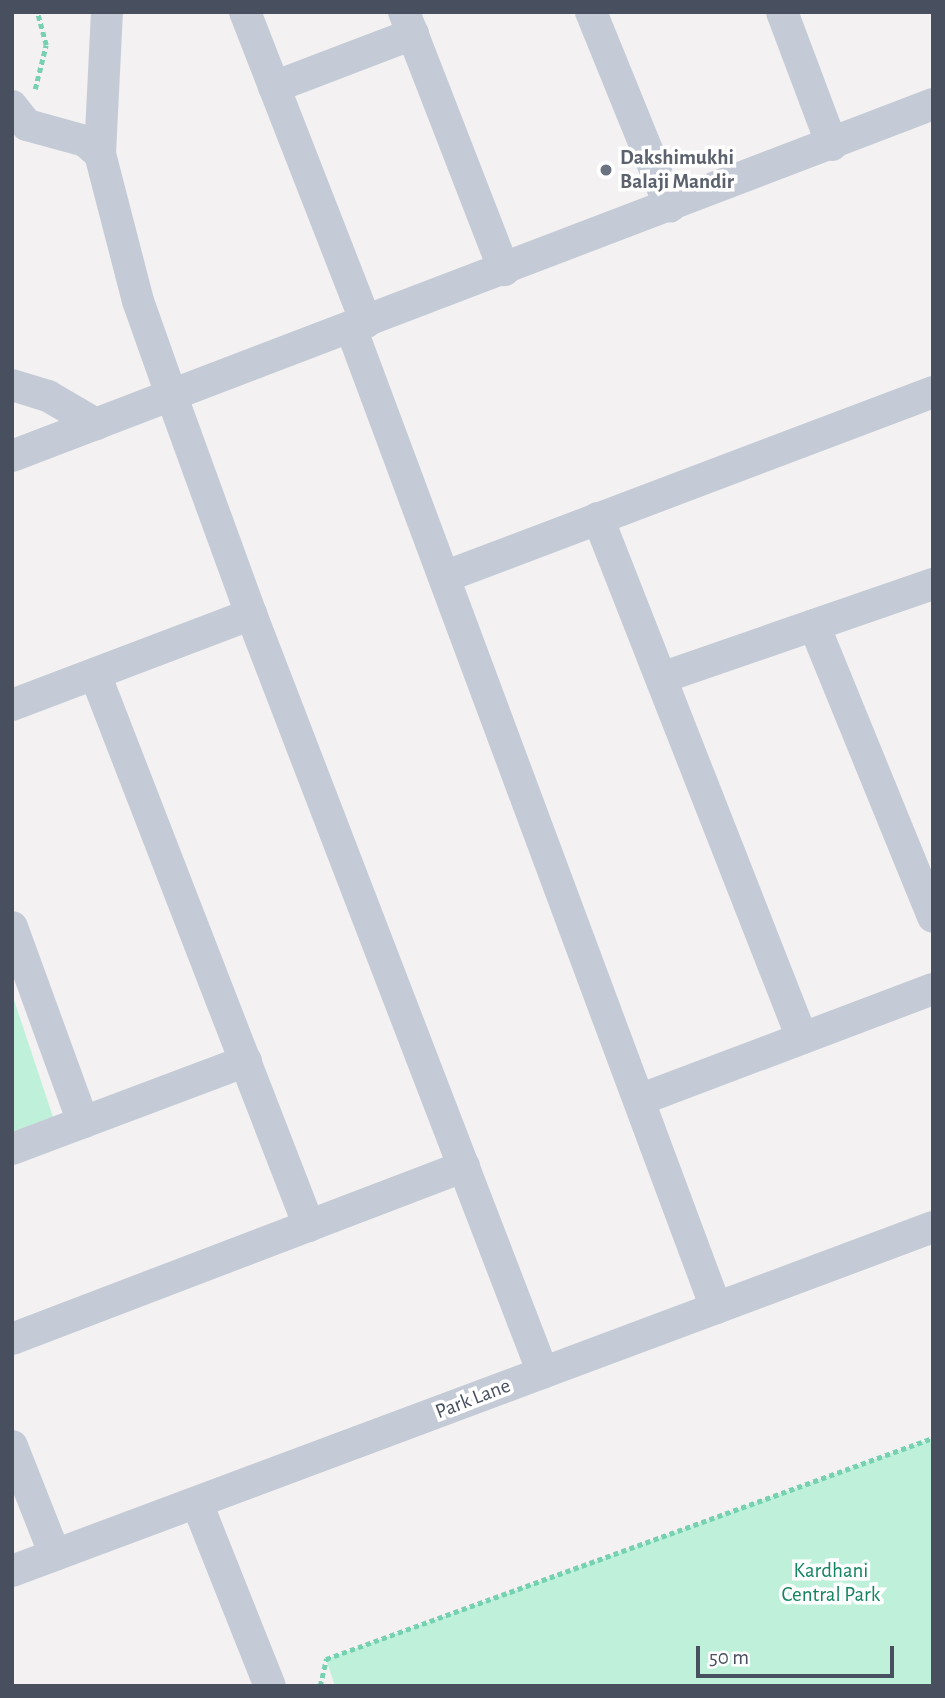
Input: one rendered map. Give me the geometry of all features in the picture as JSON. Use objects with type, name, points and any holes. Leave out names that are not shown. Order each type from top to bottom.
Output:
[{"type":"street","points":[[107,12],[100,153],[138,301],[251,614],[543,1373]]},
{"type":"street","points":[[245,12],[358,325],[443,577],[716,1308]]},
{"type":"street","points":[[591,12],[670,207]]},
{"type":"street","points":[[782,12],[832,145]]},
{"type":"street","points":[[274,87],[408,23],[504,270]]},
{"type":"street","points":[[12,456],[670,207],[933,104]]},
{"type":"street","points":[[20,116],[85,141],[100,153]]},
{"type":"street","points":[[12,385],[48,396],[96,424]]},
{"type":"street","points":[[443,577],[933,391]]},
{"type":"street","points":[[598,518],[802,1038]]},
{"type":"street","points":[[661,678],[933,584]]},
{"type":"street","points":[[12,705],[251,614]]},
{"type":"street","points":[[814,625],[933,917]]},
{"type":"street","points":[[95,674],[309,1226]]},
{"type":"street","points":[[12,927],[83,1122]]},
{"type":"street","points":[[639,1100],[933,989]]},
{"type":"street","points":[[12,1149],[246,1061]]},
{"type":"street","points":[[12,1339],[464,1166]]},
{"type":"street","name":"Park Lane","points":[[12,1571],[933,1227]]},
{"type":"street","points":[[12,1446],[55,1555]]},
{"type":"street","points":[[197,1503],[270,1686]]},
{"type":"path","points":[[20,116],[46,45],[37,12]]},
{"type":"path","points":[[320,1686],[326,1658],[933,1438]]},
{"type":"green space","points":[[12,994],[53,1117],[12,1132]]},
{"type":"green space","name":"Kardhani Central Park","points":[[933,1438],[933,1686],[335,1686],[326,1659]]},
{"type":"place","name":"Dakshimukhi Balaji Mandir","points":[[606,170]]}]
